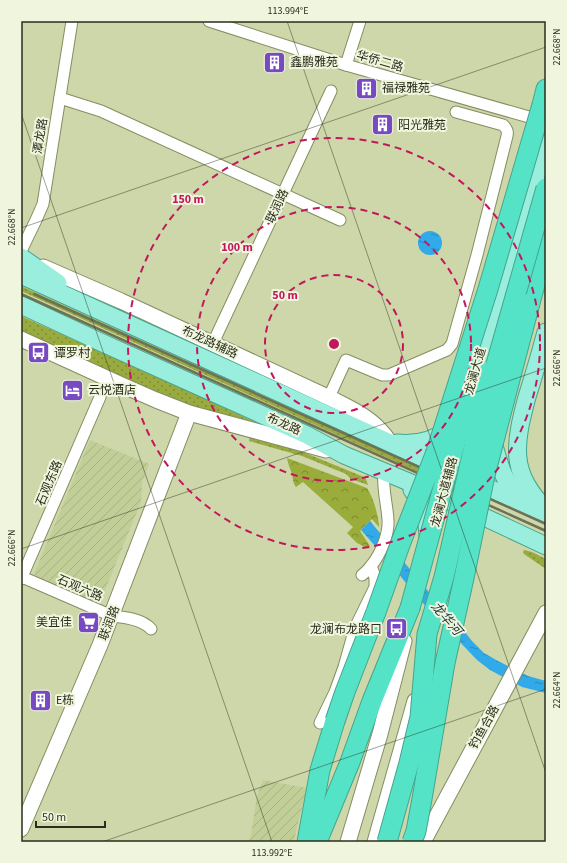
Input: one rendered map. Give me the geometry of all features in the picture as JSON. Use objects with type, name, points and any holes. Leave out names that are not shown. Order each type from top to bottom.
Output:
[{"type":"highway","points":[[307,842],[320,770],[335,721],[436,452],[545,105]]},
{"type":"highway","name":"龙澜大道","points":[[317,842],[350,762],[372,701],[411,608],[425,552],[500,282],[546,137]]},
{"type":"highway","name":"龙澜大道","points":[[387,842],[420,717],[430,634],[479,424],[546,188]]},
{"type":"highway","points":[[412,842],[416,831],[422,799],[445,663],[485,475],[546,244]]},
{"type":"main road","name":"龙澜大道辅路","points":[[348,842],[380,734],[411,608],[427,558],[467,408],[546,144]]},
{"type":"main road","name":"龙澜大道辅路","points":[[375,842],[430,634],[451,568],[491,403],[546,215]]},
{"type":"main road","name":"布龙路辅路","points":[[21,257],[213,343],[351,408],[380,430],[390,442]]},
{"type":"main road","points":[[21,257],[96,309]]},
{"type":"main road","points":[[21,275],[541,510]]},
{"type":"main road","name":"布龙路","points":[[21,305],[307,435],[344,455],[390,473],[546,546]]},
{"type":"main road","points":[[541,510],[538,501],[530,492],[520,470],[517,458],[517,443],[520,423],[546,332]]},
{"type":"main road","points":[[21,339],[124,386],[189,413],[344,455]]},
{"type":"main road","points":[[491,403],[490,424],[492,439],[498,460],[507,481],[520,499],[541,510]]},
{"type":"main road","points":[[390,442],[406,444],[434,438],[446,432],[458,423],[467,408]]},
{"type":"main road","points":[[307,435],[317,409]]},
{"type":"main road","name":"联润路","points":[[21,829],[112,616],[189,413]]},
{"type":"main road","points":[[390,473],[408,486],[418,497],[424,509],[428,527],[429,543],[427,558]]},
{"type":"main road","points":[[451,568],[461,549],[475,535],[485,531],[497,529],[516,532]]},
{"type":"main road","name":"钓鱼合路","points":[[423,842],[546,613]]},
{"type":"main road","points":[[360,802],[384,809]]},
{"type":"street","name":"潭龙路","points":[[21,250],[43,204],[72,21]]},
{"type":"street","name":"华侨二路","points":[[209,21],[346,65],[545,105]]},
{"type":"street","points":[[346,65],[360,21]]},
{"type":"street","name":"联润路","points":[[213,343],[330,91]]},
{"type":"street","points":[[60,98],[101,112],[340,220]]},
{"type":"street","points":[[329,398],[346,360],[382,375],[389,375],[449,348],[453,341],[508,132],[503,125],[456,112]]},
{"type":"street","points":[[475,255],[509,264]]},
{"type":"street","name":"石观东路","points":[[21,578],[100,397]]},
{"type":"street","points":[[362,576],[371,566],[379,553],[386,536],[388,520],[383,481],[390,473]]},
{"type":"street","points":[[320,723],[335,692],[346,662],[355,628],[375,588],[376,578],[371,566]]},
{"type":"street","name":"石观六路","points":[[21,578],[112,616],[127,618],[139,622],[148,626],[151,630]]},
{"type":"shaded area","points":[[90,440],[149,464],[142,483],[141,502],[98,605],[36,577],[34,574]]},
{"type":"shaded area","points":[[263,780],[307,788],[294,842],[249,842],[257,796]]},
{"type":"green space","points":[[21,286],[427,471],[425,475],[21,291]]},
{"type":"green space","points":[[21,316],[276,432],[170,400],[21,332]]},
{"type":"green space","points":[[250,435],[298,450],[364,477],[368,485],[351,479],[346,474],[302,456],[249,441]]},
{"type":"green space","points":[[287,458],[367,488],[375,506],[379,524],[379,527],[372,519],[360,531],[370,546],[367,548],[357,543],[347,533],[353,527],[303,482],[296,487]]},
{"type":"green space","points":[[524,550],[546,559],[546,569],[524,554]]},
{"type":"water","points":[[430,231],[438,235],[442,243],[438,251],[430,255],[422,251],[418,243],[422,235]]},
{"type":"water","name":"龙华河","points":[[370,521],[443,609],[484,653],[528,676],[546,681],[546,693],[522,687],[490,670],[477,660],[417,597],[361,530]]},
{"type":"railway","points":[[21,294],[546,531]]},
{"type":"railway","points":[[34,294],[546,524]]},
{"type":"place","name":"鑫鹏雅苑","points":[[275,62]]},
{"type":"place","name":"福禄雅苑","points":[[367,88]]},
{"type":"place","name":"阳光雅苑","points":[[383,125]]},
{"type":"place","name":"谭罗村","points":[[39,353]]},
{"type":"place","name":"云悦酒店","points":[[73,390]]},
{"type":"place","name":"美宜佳","points":[[88,622]]},
{"type":"place","name":"龙澜布龙路口","points":[[397,629]]},
{"type":"place","name":"E栋","points":[[40,700]]}]
